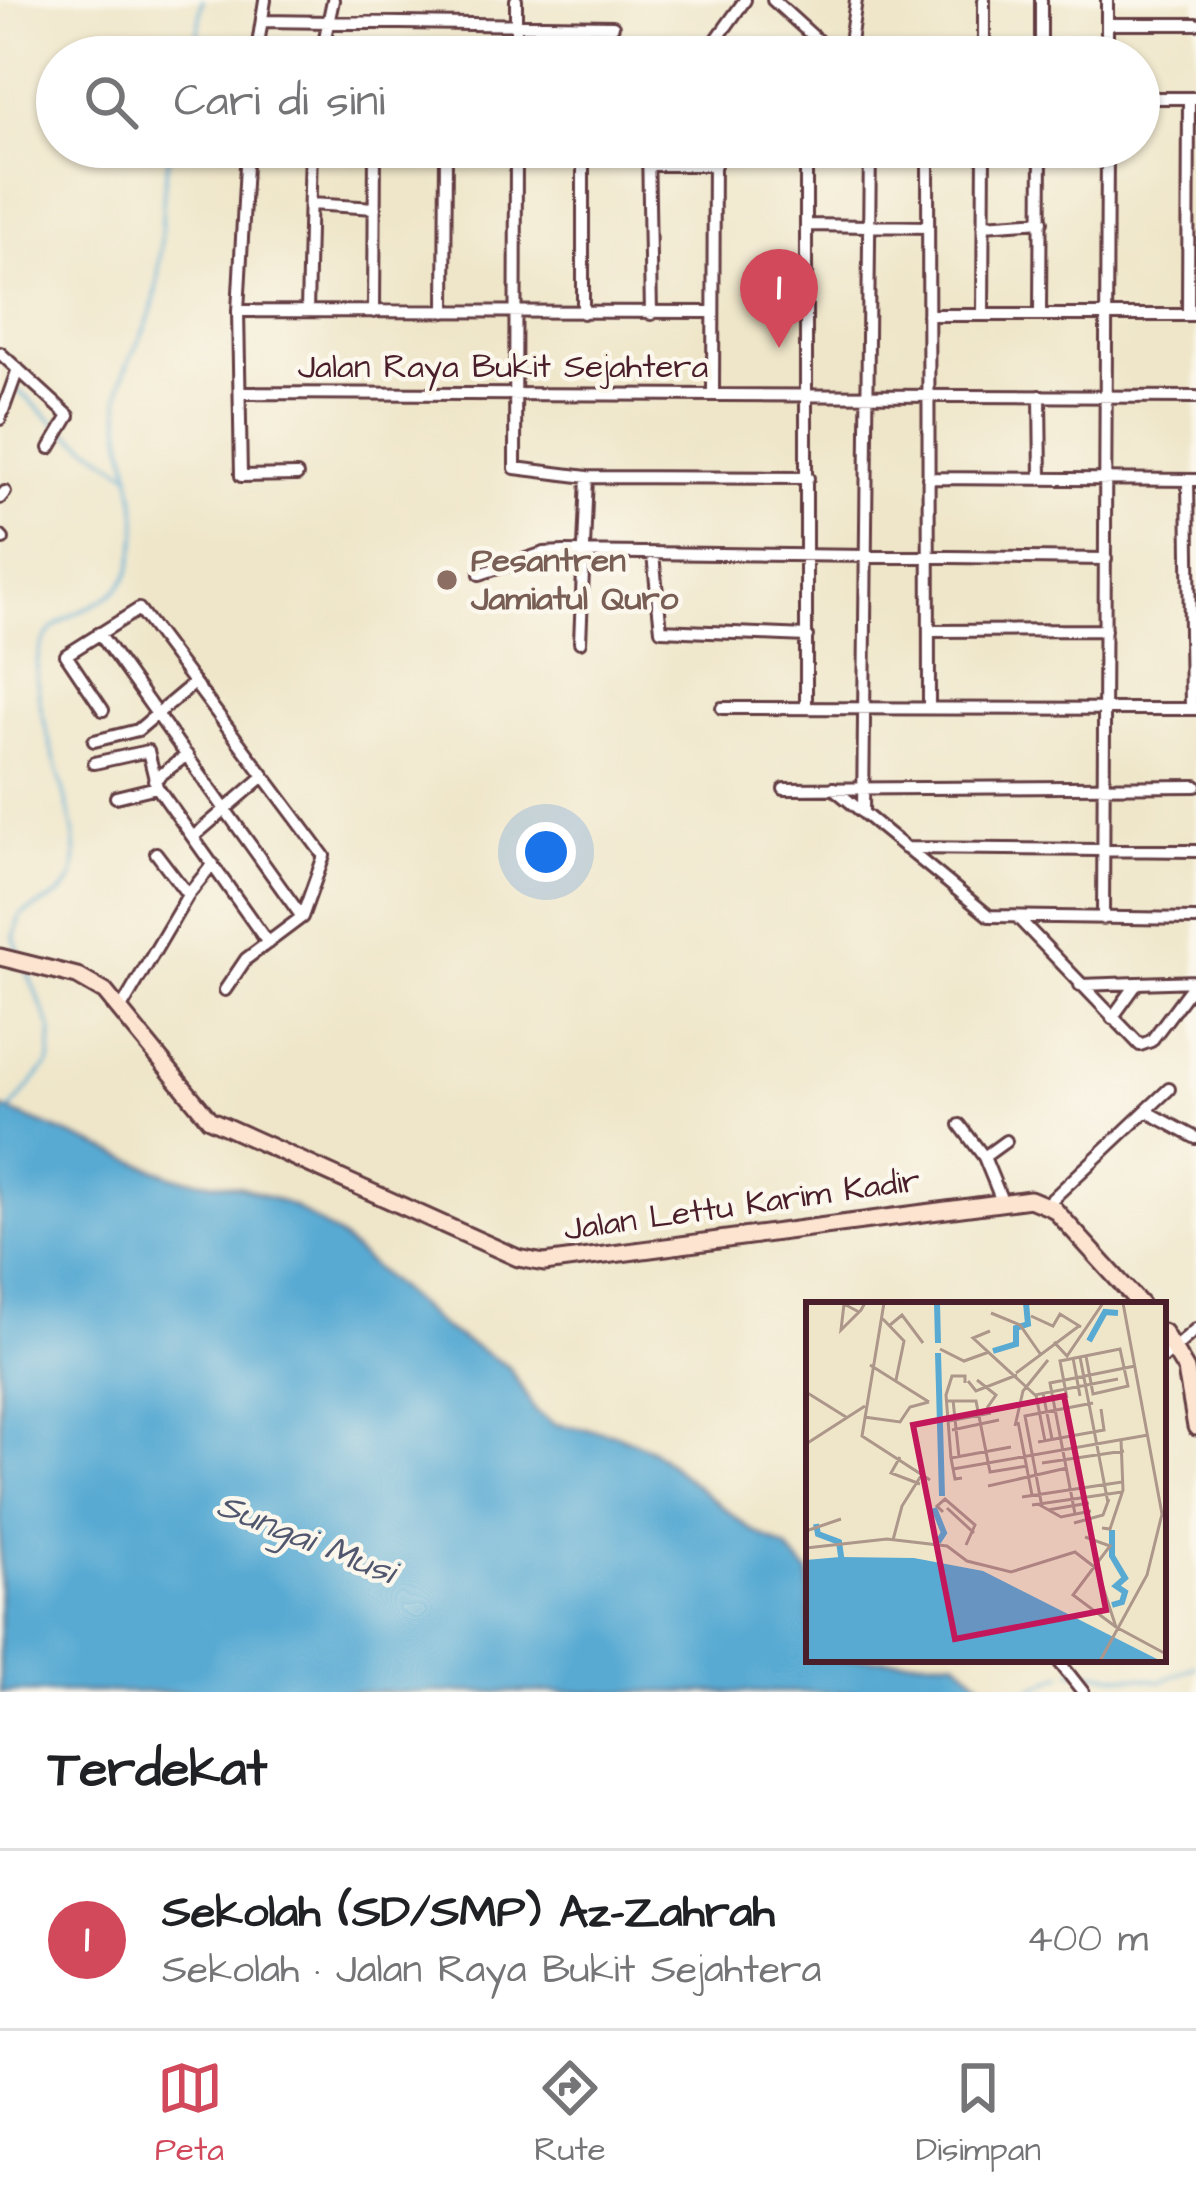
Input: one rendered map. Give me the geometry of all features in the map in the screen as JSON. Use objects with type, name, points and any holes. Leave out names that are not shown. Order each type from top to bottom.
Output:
[{"type":"street","points":[[260,36],[266,0]]},
{"type":"street","points":[[326,36],[333,0]]},
{"type":"street","points":[[516,0],[516,36]]},
{"type":"street","points":[[719,36],[745,0]]},
{"type":"street","points":[[773,0],[813,36]]},
{"type":"street","points":[[851,36],[856,0]]},
{"type":"street","points":[[984,0],[984,36]]},
{"type":"street","points":[[1041,0],[1041,36]]},
{"type":"street","points":[[1107,0],[1107,36]]},
{"type":"street","points":[[262,21],[613,26]]},
{"type":"street","points":[[1107,23],[1196,24]]},
{"type":"street","points":[[928,315],[1192,315],[1192,98],[1160,98]]},
{"type":"street","points":[[246,168],[238,311],[241,476],[297,475]]},
{"type":"street","points":[[308,311],[311,168]]},
{"type":"street","points":[[374,312],[375,168]]},
{"type":"street","points":[[445,312],[446,168]]},
{"type":"street","points":[[516,168],[515,468],[586,477],[808,478]]},
{"type":"street","points":[[583,168],[583,313]]},
{"type":"street","points":[[649,168],[651,314]]},
{"type":"street","points":[[712,394],[715,168]]},
{"type":"street","points":[[806,708],[807,168]]},
{"type":"street","points":[[863,813],[870,168]]},
{"type":"street","points":[[928,168],[929,709]]},
{"type":"street","points":[[983,315],[984,168]]},
{"type":"street","points":[[1040,315],[1041,168]]},
{"type":"street","points":[[1103,919],[1107,168]]},
{"type":"street","points":[[310,204],[375,208]]},
{"type":"street","points":[[983,225],[1042,221]]},
{"type":"street","points":[[809,226],[928,227]]},
{"type":"street","points":[[238,311],[712,312]]},
{"type":"street","points":[[0,353],[16,374],[69,416],[50,448]]},
{"type":"street","points":[[0,419],[16,374]]},
{"type":"street","name":"Jalan Raya Bukit Sejahtera","points":[[242,393],[1196,397]]},
{"type":"street","points":[[1040,396],[1041,479]]},
{"type":"street","points":[[580,642],[586,477]]},
{"type":"street","points":[[722,708],[1194,710],[1192,480],[928,478]]},
{"type":"street","points":[[480,574],[544,553],[1106,559]]},
{"type":"street","points":[[653,555],[662,630],[807,636]]},
{"type":"street","points":[[103,710],[66,657],[139,609],[324,856],[302,916],[240,964],[225,990]]},
{"type":"street","points":[[928,631],[1105,630]]},
{"type":"street","points":[[99,634],[302,916]]},
{"type":"street","points":[[94,741],[136,731],[194,683]]},
{"type":"street","points":[[94,763],[147,750],[156,784],[268,943]]},
{"type":"street","points":[[116,797],[156,784],[187,755]]},
{"type":"street","points":[[193,836],[264,776]]},
{"type":"street","points":[[784,789],[1196,786]]},
{"type":"street","points":[[833,788],[985,914],[1018,919],[1196,920]]},
{"type":"street","points":[[905,848],[1196,851]]},
{"type":"street","points":[[156,853],[188,895]]},
{"type":"street","points":[[122,1007],[188,895],[213,864]]},
{"type":"street","points":[[1018,919],[1137,1044],[1148,1043],[1196,981]]},
{"type":"street","name":"Jalan Lettu Karim Kadir","points":[[0,957],[44,965],[93,983],[122,1007],[205,1126],[536,1263],[1002,1201],[1047,1204]]},
{"type":"street","points":[[1080,985],[1196,981]]},
{"type":"street","points":[[1112,1018],[1136,986]]},
{"type":"street","points":[[1138,1302],[1047,1204],[1168,1089]]},
{"type":"street","points":[[1146,1111],[1196,1138]]},
{"type":"street","points":[[960,1125],[984,1157],[1002,1201]]},
{"type":"street","points":[[984,1157],[1006,1141]]},
{"type":"street","points":[[1196,1329],[1169,1353],[1186,1370],[1196,1427]]},
{"type":"street","points":[[1060,1663],[1080,1688]]},
{"type":"water","name":"Sungai Musi","points":[[0,1107],[174,1177],[242,1187],[293,1206],[337,1235],[443,1328],[509,1367],[536,1412],[554,1424],[616,1434],[651,1449],[750,1529],[788,1550],[806,1570],[806,1662],[958,1662],[992,1692],[0,1692]]},
{"type":"waterway","points":[[198,36],[202,0]]},
{"type":"waterway","points":[[21,957],[14,938],[20,915],[63,891],[75,868],[69,812],[42,713],[38,657],[55,627],[112,593],[131,566],[136,503],[121,425],[120,390],[154,301],[167,168]]},
{"type":"waterway","points":[[15,388],[57,425]]},
{"type":"waterway","points":[[64,431],[131,475]]},
{"type":"waterway","points":[[10,1110],[50,1062],[52,1031],[27,971]]},
{"type":"waterway","points":[[1072,1670],[1162,1681],[1196,1666]]},
{"type":"waterway","points":[[1025,1692],[1063,1674]]},
{"type":"place","name":"Sekolah (SD/SMP) Az-Zahrah","points":[[779,348]]},
{"type":"place","name":"Pesantren Jamiatul Quro","points":[[447,580]]}]
